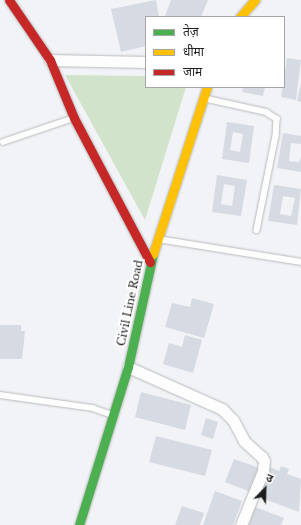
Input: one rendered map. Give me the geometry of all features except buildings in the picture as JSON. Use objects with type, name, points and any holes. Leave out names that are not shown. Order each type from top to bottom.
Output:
[{"type":"street","points":[[9,0],[50,60],[74,118],[150,262]]},
{"type":"street","points":[[241,16],[255,0]]},
{"type":"street","points":[[50,60],[145,62]]},
{"type":"street","name":"Civil Line Road","points":[[79,525],[128,367],[150,262],[207,88]]},
{"type":"street","points":[[128,367],[222,409],[233,420],[244,441],[264,461],[264,471],[241,525]]},
{"type":"lane","points":[[203,98],[266,112],[276,119],[276,136],[257,230]]},
{"type":"lane","points":[[3,142],[74,118]]},
{"type":"lane","points":[[158,239],[301,262]]},
{"type":"lane","points":[[0,395],[93,408],[112,415]]},
{"type":"green space","points":[[65,75],[145,76],[145,88],[186,88],[145,220]]},
{"type":"traffic: fast","points":[[79,525],[128,367],[153,254]]},
{"type":"traffic: slow","points":[[241,16],[255,0]]},
{"type":"traffic: slow","points":[[153,254],[207,88]]},
{"type":"traffic: jam","points":[[9,0],[50,60],[74,118],[150,262]]}]
